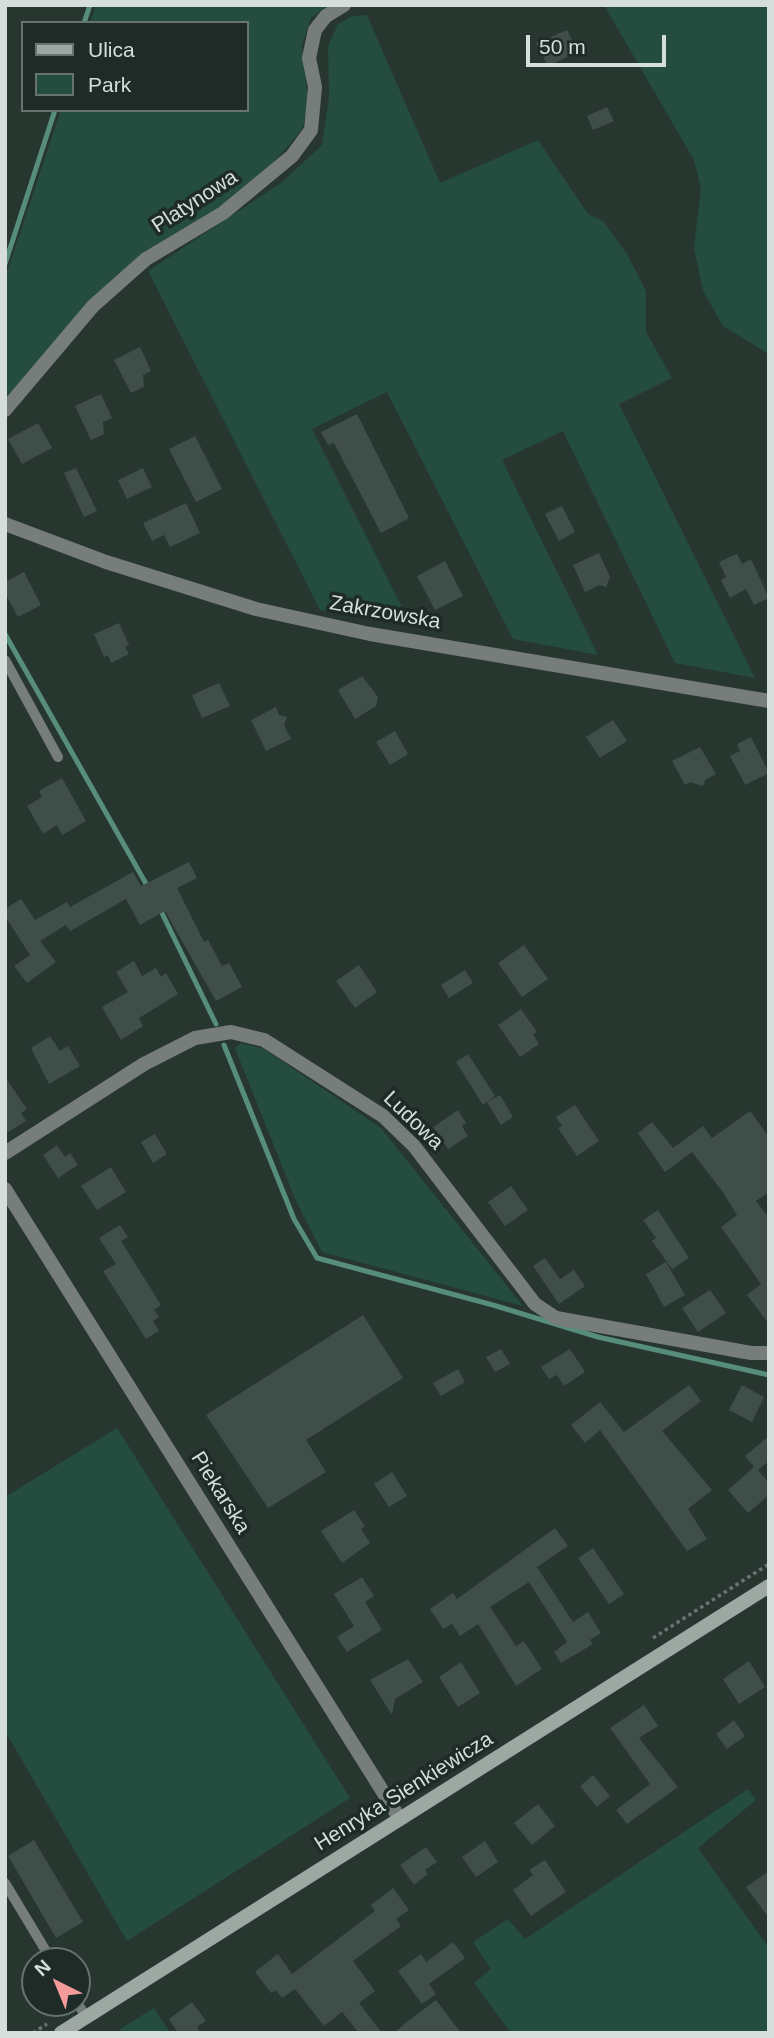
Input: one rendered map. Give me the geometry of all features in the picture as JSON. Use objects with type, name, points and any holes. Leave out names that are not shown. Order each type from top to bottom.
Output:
[{"type":"main road","name":"Henryka Sienkiewicza","points":[[91,2014],[769,1586]]},
{"type":"main road","name":"Henryka Sienkiewicza","points":[[61,2033],[86,2017]]},
{"type":"street","name":"Platynowa","points":[[5,410],[93,306],[146,259],[223,213],[292,156],[312,130],[315,87],[309,58],[315,30],[326,16],[344,5]]},
{"type":"street","name":"Zakrzowska","points":[[5,524],[106,562],[256,609],[370,634],[769,701]]},
{"type":"street","name":"Ludowa","points":[[5,1153],[144,1064],[195,1038],[231,1032],[264,1040],[391,1123],[414,1146],[535,1304],[556,1318],[751,1353],[769,1353]]},
{"type":"street","name":"Piekarska","points":[[5,1189],[400,1819]]},
{"type":"lane","points":[[5,660],[58,757]]},
{"type":"lane","points":[[6,1884],[43,1947]]},
{"type":"green space","points":[[96,5],[329,5],[311,18],[302,45],[308,102],[303,127],[291,143],[272,164],[219,208],[156,245],[113,278],[5,399],[5,278],[60,112],[248,112],[248,21],[91,21]]},
{"type":"green space","points":[[604,5],[769,5],[769,354],[723,326],[703,291],[694,248],[701,188],[694,160]]},
{"type":"green space","points":[[367,15],[440,183],[538,140],[588,214],[603,221],[627,254],[646,291],[646,332],[672,378],[619,404],[755,678],[675,663],[563,431],[502,460],[598,655],[513,639],[387,392],[312,429],[411,625],[320,610],[148,271],[281,183],[322,145],[329,98],[328,47],[337,25],[352,16]]},
{"type":"green space","points":[[241,1043],[264,1049],[381,1128],[523,1306],[322,1252],[296,1201],[235,1048]]},
{"type":"green space","points":[[117,1428],[350,1798],[127,1941],[5,1731],[5,1497]]},
{"type":"green space","points":[[748,1789],[756,1800],[698,1848],[769,1948],[769,2033],[511,2033],[474,1983],[491,1969],[473,1942],[508,1919],[525,1939]]},
{"type":"green space","points":[[154,2008],[170,2033],[123,2033],[120,2029]]},
{"type":"building","points":[[567,30],[578,52],[548,66],[536,43]]},
{"type":"building","points":[[607,107],[614,121],[593,130],[587,116]]},
{"type":"building","points":[[140,347],[151,371],[143,375],[144,387],[131,393],[114,360]]},
{"type":"building","points":[[101,394],[112,418],[103,422],[104,434],[91,440],[75,406]]},
{"type":"building","points":[[357,414],[409,518],[381,533],[334,443],[328,445],[321,432]]},
{"type":"building","points":[[38,423],[52,448],[22,464],[8,439]]},
{"type":"building","points":[[195,436],[222,489],[196,502],[169,449]]},
{"type":"building","points":[[76,468],[97,511],[84,517],[64,473]]},
{"type":"building","points":[[143,468],[152,487],[127,499],[118,480]]},
{"type":"building","points":[[186,503],[200,533],[170,547],[164,535],[152,541],[143,523]]},
{"type":"building","points":[[562,506],[575,532],[559,541],[545,514]]},
{"type":"building","points":[[599,553],[610,577],[606,587],[600,585],[585,592],[573,565]]},
{"type":"building","points":[[737,554],[742,564],[751,559],[769,598],[754,605],[746,589],[730,598],[721,580],[726,577],[719,562]]},
{"type":"building","points":[[445,561],[463,596],[435,610],[417,576]]},
{"type":"building","points":[[24,572],[41,605],[18,617],[5,593],[5,582]]},
{"type":"building","points":[[119,623],[129,645],[125,647],[129,654],[111,663],[108,655],[104,657],[94,634]]},
{"type":"building","points":[[362,676],[378,697],[376,706],[355,719],[338,690]]},
{"type":"building","points":[[219,683],[230,706],[202,718],[192,695]]},
{"type":"building","points":[[276,707],[279,715],[287,717],[284,725],[291,739],[266,751],[251,720]]},
{"type":"building","points":[[613,720],[627,741],[600,758],[586,737]]},
{"type":"building","points":[[395,731],[408,754],[390,765],[376,742]]},
{"type":"building","points":[[751,737],[769,773],[745,785],[730,756],[740,751],[737,744]]},
{"type":"building","points":[[700,747],[716,774],[705,780],[703,786],[690,782],[685,785],[672,761]]},
{"type":"building","points":[[62,778],[86,821],[62,835],[57,825],[43,834],[27,806],[42,797],[39,791]]},
{"type":"building","points":[[189,862],[197,878],[177,888],[204,942],[208,940],[222,966],[229,963],[242,987],[216,1001],[165,911],[140,925],[126,899],[70,931],[66,925],[40,941],[56,962],[27,983],[14,966],[30,955],[5,916],[5,909],[21,899],[35,920],[67,902],[70,907],[133,872],[141,886]]},
{"type":"building","points":[[524,945],[548,979],[522,997],[498,963]]},
{"type":"building","points":[[134,961],[142,976],[156,968],[161,977],[166,973],[178,994],[139,1018],[143,1026],[121,1040],[102,1007],[128,992],[116,972]]},
{"type":"building","points":[[359,965],[377,992],[355,1008],[336,981]]},
{"type":"building","points":[[465,970],[473,983],[449,998],[441,985]]},
{"type":"building","points":[[521,1009],[537,1032],[533,1034],[539,1044],[520,1057],[498,1025]]},
{"type":"building","points":[[50,1036],[60,1051],[68,1046],[80,1066],[49,1084],[31,1048]]},
{"type":"building","points":[[468,1054],[495,1096],[483,1105],[456,1062]]},
{"type":"building","points":[[5,1077],[27,1109],[21,1113],[26,1121],[5,1134]]},
{"type":"building","points":[[500,1095],[513,1117],[501,1125],[487,1102]]},
{"type":"building","points":[[575,1105],[599,1141],[577,1156],[558,1128],[562,1126],[556,1117]]},
{"type":"building","points":[[458,1110],[466,1123],[462,1126],[468,1136],[448,1149],[433,1127]]},
{"type":"building","points":[[750,1111],[769,1137],[769,1192],[756,1201],[769,1218],[769,1324],[747,1295],[761,1284],[721,1227],[737,1215],[722,1191],[692,1152],[665,1172],[638,1133],[652,1122],[673,1148],[703,1126],[712,1138]]},
{"type":"building","points":[[155,1134],[167,1154],[153,1163],[141,1142]]},
{"type":"building","points":[[57,1145],[65,1157],[70,1153],[78,1165],[58,1178],[43,1155]]},
{"type":"building","points":[[111,1167],[126,1192],[97,1210],[81,1186]]},
{"type":"building","points":[[511,1186],[528,1210],[505,1226],[488,1202]]},
{"type":"building","points":[[658,1210],[689,1258],[672,1269],[652,1241],[656,1238],[643,1220]]},
{"type":"building","points":[[120,1225],[128,1237],[121,1241],[161,1305],[154,1310],[159,1317],[153,1321],[159,1331],[146,1339],[103,1271],[116,1264],[99,1238]]},
{"type":"building","points":[[545,1258],[560,1279],[574,1270],[585,1286],[559,1304],[533,1266]]},
{"type":"building","points":[[666,1262],[685,1295],[664,1307],[646,1274]]},
{"type":"building","points":[[710,1290],[726,1313],[698,1332],[682,1308]]},
{"type":"building","points":[[363,1315],[403,1378],[306,1440],[326,1472],[268,1508],[206,1415]]},
{"type":"building","points":[[501,1349],[510,1364],[495,1372],[486,1357]]},
{"type":"building","points":[[570,1349],[585,1372],[564,1386],[557,1375],[549,1379],[541,1367]]},
{"type":"building","points":[[458,1369],[465,1382],[441,1396],[433,1383]]},
{"type":"building","points":[[689,1385],[701,1401],[662,1431],[712,1490],[688,1509],[707,1539],[687,1551],[600,1430],[585,1443],[571,1425],[600,1402],[624,1432]]},
{"type":"building","points":[[742,1385],[764,1397],[752,1422],[729,1410]]},
{"type":"building","points":[[769,1436],[769,1461],[758,1470],[769,1483],[769,1495],[748,1513],[728,1490],[754,1467],[745,1456]]},
{"type":"building","points":[[392,1472],[407,1496],[389,1507],[374,1484]]},
{"type":"building","points":[[354,1510],[365,1526],[361,1529],[370,1543],[342,1563],[321,1531]]},
{"type":"building","points":[[555,1528],[568,1546],[537,1567],[573,1622],[588,1612],[601,1633],[590,1640],[593,1644],[561,1663],[554,1652],[567,1642],[529,1582],[490,1607],[516,1646],[524,1641],[542,1669],[516,1686],[478,1624],[460,1636],[452,1624],[443,1629],[430,1609],[453,1593],[457,1599]]},
{"type":"building","points":[[593,1548],[624,1594],[609,1604],[578,1558]]},
{"type":"building","points":[[362,1577],[374,1596],[365,1602],[382,1630],[347,1652],[337,1637],[354,1626],[334,1594]]},
{"type":"building","points":[[408,1659],[423,1682],[395,1699],[392,1715],[370,1680]]},
{"type":"building","points":[[749,1661],[765,1687],[739,1704],[723,1679]]},
{"type":"building","points":[[461,1662],[480,1693],[458,1707],[439,1677]]},
{"type":"building","points":[[644,1705],[658,1726],[639,1738],[678,1787],[627,1824],[616,1810],[650,1784],[610,1728]]},
{"type":"building","points":[[734,1720],[745,1736],[727,1749],[716,1734]]},
{"type":"building","points":[[593,1775],[610,1796],[597,1807],[580,1786]]},
{"type":"building","points":[[538,1804],[555,1826],[532,1845],[514,1823]]},
{"type":"building","points":[[34,1840],[83,1922],[56,1938],[8,1856]]},
{"type":"building","points":[[485,1841],[498,1862],[476,1877],[462,1857]]},
{"type":"building","points":[[426,1847],[437,1862],[425,1870],[428,1874],[414,1885],[400,1865]]},
{"type":"building","points":[[545,1860],[566,1892],[531,1916],[513,1890],[533,1875],[529,1870]]},
{"type":"building","points":[[769,1871],[769,1918],[746,1887]]},
{"type":"building","points":[[393,1888],[409,1910],[396,1919],[401,1926],[353,1961],[375,1991],[359,2003],[382,2033],[359,2033],[342,2012],[324,2026],[295,1989],[282,1998],[276,1990],[271,1993],[255,1972],[278,1954],[292,1974],[375,1911],[371,1905]]},
{"type":"building","points":[[453,1942],[465,1958],[429,1984],[436,1994],[422,2004],[398,1971],[421,1954],[426,1962]]},
{"type":"building","points":[[436,2000],[461,2033],[394,2033],[408,2021]]},
{"type":"building","points":[[192,2002],[206,2021],[197,2027],[201,2033],[178,2033],[169,2019]]},
{"type":"waterway","points":[[85,21],[90,5]]},
{"type":"waterway","points":[[5,264],[54,112]]},
{"type":"waterway","points":[[5,634],[149,889]]},
{"type":"waterway","points":[[159,907],[216,1024]]},
{"type":"waterway","points":[[224,1045],[294,1219],[317,1258],[493,1305],[598,1337],[769,1375]]}]
